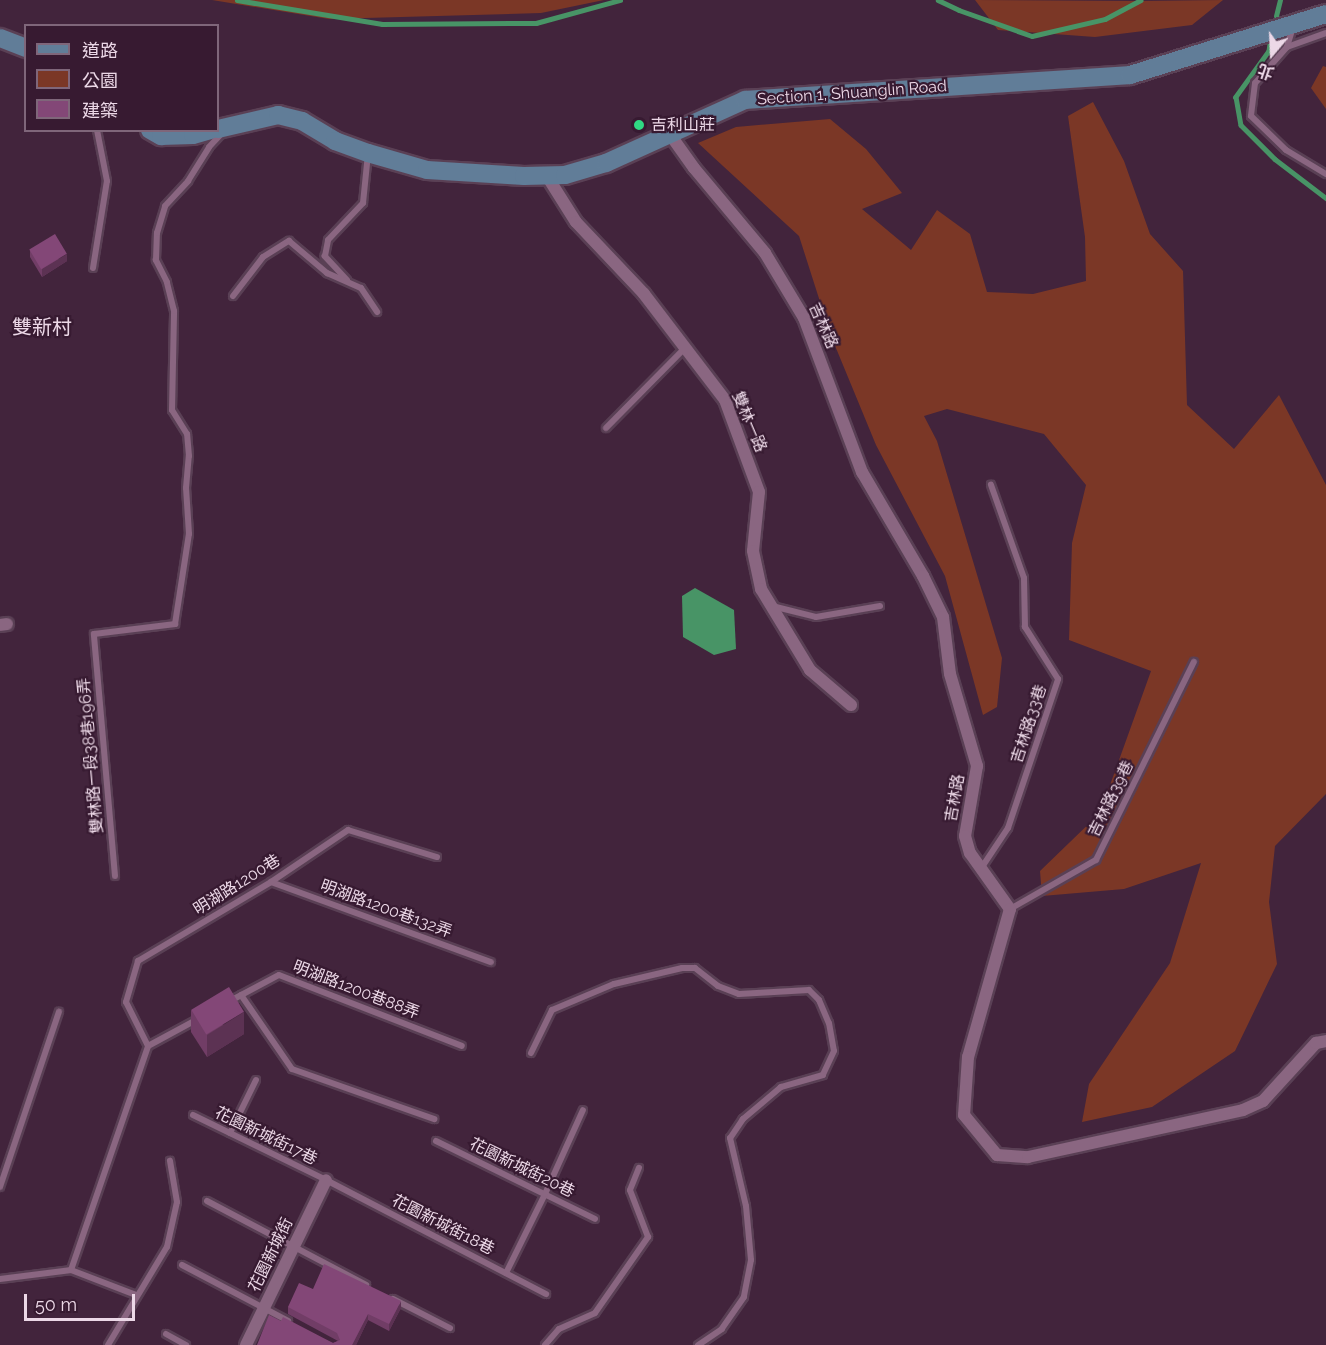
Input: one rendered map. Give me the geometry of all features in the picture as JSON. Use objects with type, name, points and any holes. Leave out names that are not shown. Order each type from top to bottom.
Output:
[{"type":"street","name":"Section 1, Shuanglin Road","points":[[219,128],[278,115],[302,121],[335,141],[426,170],[565,175],[606,163],[745,100],[1130,75],[1326,14]]},
{"type":"street","points":[[0,38],[24,47]]},
{"type":"street","name":"Section 1, Shuanglin Road","points":[[154,132],[161,136],[193,135],[204,132]]},
{"type":"street","name":"吉林路","points":[[669,133],[694,168],[765,253],[804,318],[862,472],[923,576],[943,617],[950,674],[977,766],[965,836],[970,853],[1010,909]]},
{"type":"street","name":"雙林一路","points":[[547,176],[576,222],[644,294],[725,400],[759,492],[753,551],[761,589],[810,670],[851,705]]},
{"type":"street","points":[[1010,909],[968,1058],[964,1115],[997,1155],[1028,1157],[1243,1110],[1263,1101],[1316,1043],[1326,1041]]},
{"type":"street","name":"花園新城街","points":[[246,1345],[326,1180]]},
{"type":"lane","points":[[1294,24],[1287,46],[1255,83],[1251,116],[1286,150],[1326,174]]},
{"type":"lane","points":[[1287,46],[1326,33]]},
{"type":"lane","points":[[93,268],[107,181],[97,132]]},
{"type":"lane","name":"雙林路一段38巷196弄","points":[[115,876],[94,634],[175,624],[189,534],[186,488],[189,456],[187,434],[172,410],[174,311],[167,282],[156,260],[157,232],[165,206],[188,181],[217,132]]},
{"type":"lane","points":[[348,280],[326,256],[327,240],[363,203],[368,153]]},
{"type":"lane","points":[[233,296],[263,257],[289,241],[327,273],[348,280],[361,288],[377,312]]},
{"type":"lane","points":[[606,428],[685,348]]},
{"type":"lane","name":"吉林路33巷","points":[[982,867],[1008,828],[1058,679],[1025,627],[1024,578],[991,485]]},
{"type":"lane","points":[[771,606],[816,617],[880,606]]},
{"type":"lane","name":"吉林路39巷","points":[[1010,909],[1096,860],[1194,662]]},
{"type":"lane","name":"明湖路1200巷","points":[[148,1046],[126,1002],[138,961],[271,882],[348,830],[437,857]]},
{"type":"lane","name":"明湖路1200巷132弄","points":[[271,882],[491,962]]},
{"type":"lane","points":[[531,1053],[552,1010],[614,984],[681,968],[695,968],[718,986],[739,993],[809,990],[819,1000],[829,1023],[834,1051],[823,1075],[781,1087],[743,1119],[730,1138],[746,1206],[751,1260],[744,1297],[722,1329],[698,1345]]},
{"type":"lane","name":"明湖路1200巷88弄","points":[[241,995],[279,975],[462,1046]]},
{"type":"lane","points":[[220,1006],[241,995],[292,1069],[434,1119]]},
{"type":"lane","points":[[0,1187],[59,1012]]},
{"type":"lane","points":[[71,1270],[148,1046],[210,1012]]},
{"type":"lane","points":[[230,1133],[256,1080]]},
{"type":"lane","points":[[506,1273],[583,1110]]},
{"type":"lane","name":"花園新城街17巷","points":[[193,1115],[326,1180]]},
{"type":"lane","name":"花園新城街20巷","points":[[436,1142],[595,1219]]},
{"type":"lane","points":[[108,1345],[136,1295],[167,1247],[177,1202],[170,1161]]},
{"type":"lane","points":[[545,1345],[559,1329],[595,1313],[648,1237],[630,1190],[639,1168]]},
{"type":"lane","name":"花園新城街18巷","points":[[326,1180],[546,1294]]},
{"type":"lane","points":[[207,1201],[377,1290]]},
{"type":"lane","points":[[182,1265],[294,1324]]},
{"type":"lane","points":[[0,1279],[71,1270],[136,1295]]},
{"type":"lane","points":[[388,1296],[450,1328]]},
{"type":"lane","points":[[166,1334],[186,1345]]},
{"type":"green space","points":[[212,0],[604,0],[541,13],[329,19]]},
{"type":"green space","points":[[975,0],[1223,0],[1192,25],[1095,37],[998,30]]},
{"type":"green space","points":[[1323,66],[1326,67],[1326,109],[1311,88]]},
{"type":"green space","points":[[1093,102],[1124,161],[1150,234],[1183,271],[1187,405],[1234,449],[1279,395],[1326,485],[1326,794],[1275,846],[1269,902],[1277,964],[1235,1051],[1152,1107],[1082,1122],[1089,1084],[1170,963],[1201,863],[1124,889],[1042,896],[1040,871],[1100,813],[1151,671],[1069,640],[1072,543],[1086,485],[1044,434],[947,409],[924,416],[937,441],[1002,658],[997,707],[983,715],[945,576],[876,445],[831,336],[799,236],[698,143],[736,127],[830,119],[866,149],[902,193],[862,209],[911,250],[937,210],[970,234],[987,292],[1033,294],[1086,281],[1085,237],[1068,116]]},
{"type":"shaded area","points":[[695,588],[734,610],[736,649],[714,655],[683,637],[682,596]]},
{"type":"building","points":[[55,234],[67,254],[41,269],[29,249]]},
{"type":"building","points":[[229,987],[244,1012],[206,1035],[191,1010]]},
{"type":"building","points":[[324,1264],[401,1301],[389,1324],[368,1314],[352,1345],[257,1345],[269,1315],[281,1321],[283,1317],[333,1343],[340,1340],[337,1333],[288,1307],[299,1283],[313,1289]]},
{"type":"waterway","points":[[237,0],[382,24],[536,23],[620,0]]},
{"type":"waterway","points":[[938,0],[959,10],[1032,36],[1105,19],[1140,0]]},
{"type":"waterway","points":[[1276,16],[1280,0]]},
{"type":"waterway","points":[[1270,44],[1269,51],[1236,97],[1241,125],[1275,159],[1326,198]]},
{"type":"place","name":"吉利山莊","points":[[639,125]]},
{"type":"district","name":"雙新村","points":[[42,327]]}]
